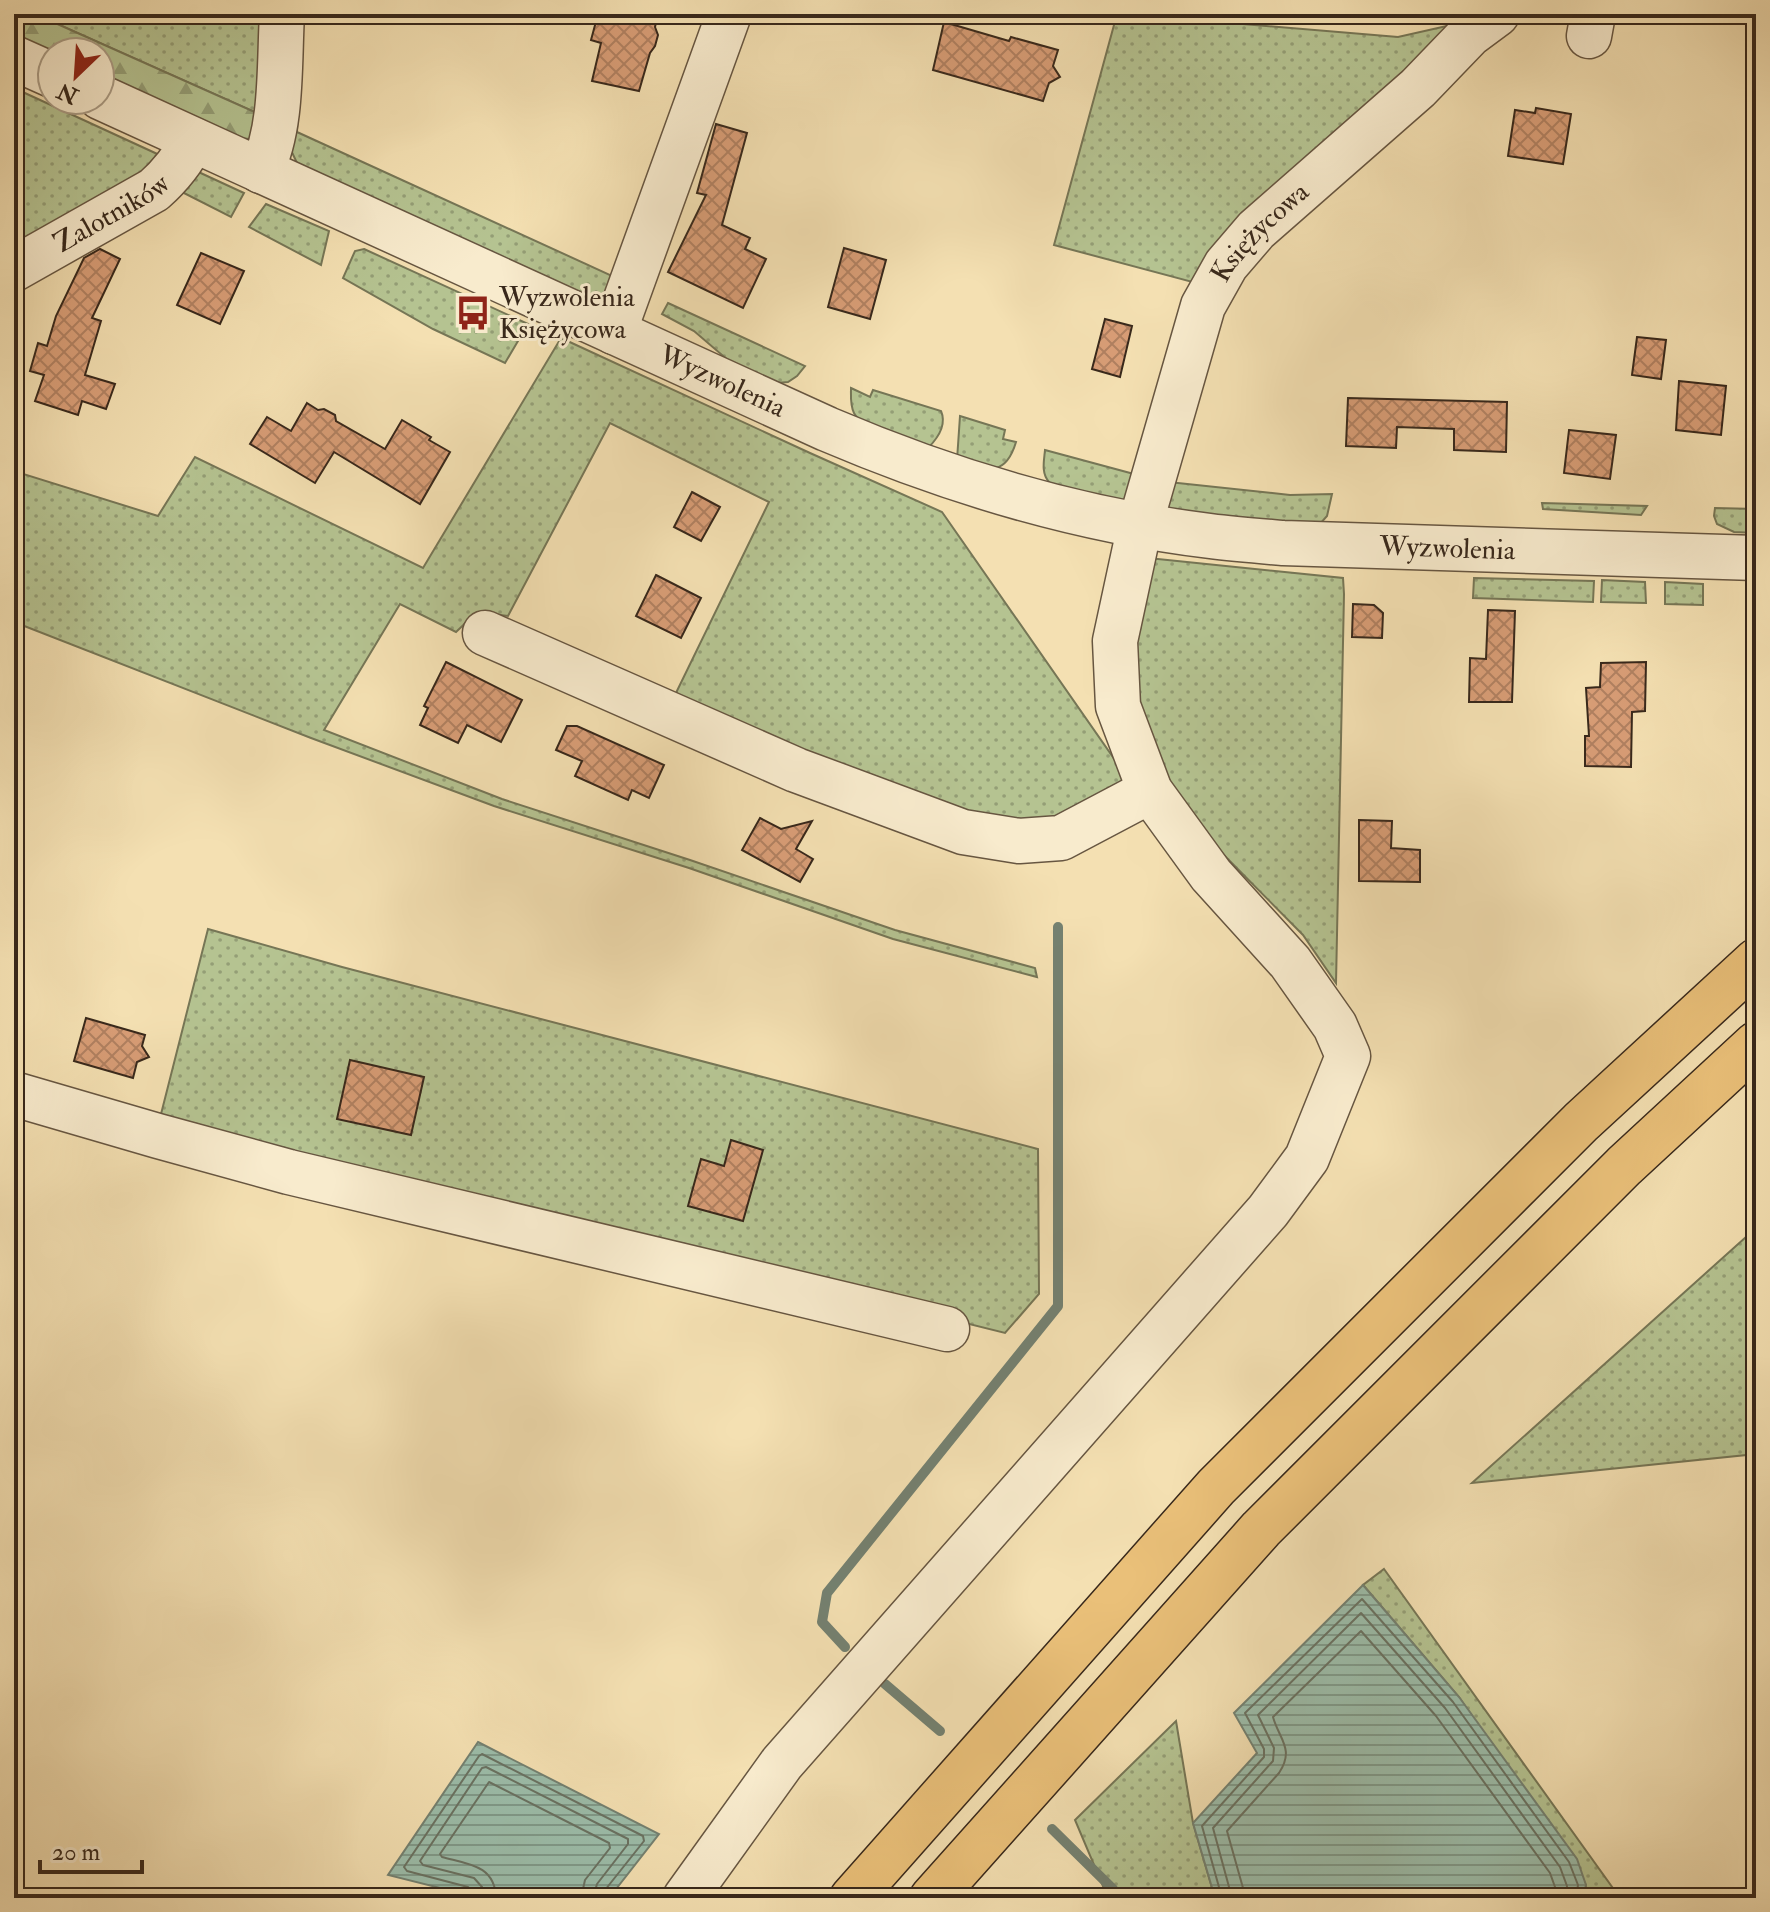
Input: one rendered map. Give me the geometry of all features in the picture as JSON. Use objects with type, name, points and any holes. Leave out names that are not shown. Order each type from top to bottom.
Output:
[{"type":"highway","points":[[852,1898],[1216,1487],[1581,1122],[1756,961]]},
{"type":"highway","points":[[932,1898],[1261,1529],[1624,1166],[1756,1044]]},
{"type":"street","points":[[261,171],[274,129],[282,14]]},
{"type":"street","points":[[614,332],[729,14]]},
{"type":"street","name":"Księżycowa","points":[[1140,525],[1203,306],[1226,265],[1267,219],[1418,88],[1470,34],[1497,14]]},
{"type":"street","points":[[14,58],[36,68]]},
{"type":"street","name":"Wyzwolenia","points":[[116,104],[827,429],[977,486],[1079,513],[1140,525],[1283,543],[1756,558]]},
{"type":"street","name":"Zalotników","points":[[14,269],[154,190],[169,177],[193,140]]},
{"type":"street","points":[[685,1898],[782,1763],[1276,1200],[1307,1158],[1348,1056],[1335,1026],[1290,962],[1211,875],[1150,791],[1118,706],[1115,641],[1140,525]]},
{"type":"street","points":[[485,633],[796,770],[963,832],[1019,841],[1061,838],[1150,791]]},
{"type":"street","points":[[14,1094],[289,1172],[947,1329]]},
{"type":"green space","points":[[14,14],[35,14],[84,36],[36,36],[36,47],[14,40]]},
{"type":"green space","points":[[35,14],[267,14],[259,114],[116,50],[116,36],[84,36]]},
{"type":"green space","points":[[302,14],[297,132],[621,280],[603,296],[580,298],[297,163],[289,146]]},
{"type":"green space","points":[[1117,14],[1172,14],[1207,21],[1398,37],[1460,23],[1196,283],[1054,245]]},
{"type":"green space","points":[[116,50],[259,114],[250,139],[238,138],[116,85]]},
{"type":"green space","points":[[14,88],[36,98],[36,116],[75,116],[166,158],[14,255]]},
{"type":"green space","points":[[192,169],[244,193],[231,217],[180,191]]},
{"type":"green space","points":[[266,204],[329,231],[321,265],[249,227]]},
{"type":"green space","points":[[364,249],[528,324],[505,363],[433,329],[343,278],[355,251]]},
{"type":"green space","points":[[668,303],[805,366],[788,382],[777,383],[729,361],[694,331],[662,314]]},
{"type":"green space","points":[[561,338],[942,512],[1131,783],[1054,827],[970,821],[674,697],[769,502],[610,423],[508,616],[477,612],[456,632],[400,604],[324,730],[502,799],[895,930],[1035,968],[1037,977],[893,939],[689,868],[494,806],[14,622],[14,471],[158,516],[195,457],[423,568]]},
{"type":"green space","points":[[851,388],[870,397],[873,390],[941,411],[943,421],[940,431],[928,448],[876,430],[854,413]]},
{"type":"green space","points":[[960,416],[1005,430],[1003,439],[1016,442],[1006,462],[986,468],[957,460]]},
{"type":"green space","points":[[1045,450],[1145,477],[1136,506],[1055,486],[1045,475]]},
{"type":"green space","points":[[1159,481],[1290,495],[1332,494],[1327,516],[1319,525],[1157,511]]},
{"type":"green space","points":[[1542,503],[1647,506],[1641,515],[1543,509]]},
{"type":"green space","points":[[1715,508],[1756,509],[1756,533],[1734,532],[1717,524]]},
{"type":"green space","points":[[1148,558],[1343,578],[1336,983],[1303,935],[1210,841],[1164,775],[1135,707],[1132,660]]},
{"type":"green space","points":[[1474,578],[1594,581],[1593,602],[1473,598]]},
{"type":"green space","points":[[1602,580],[1645,582],[1646,603],[1601,602]]},
{"type":"green space","points":[[1665,582],[1703,584],[1703,605],[1665,604]]},
{"type":"green space","points":[[208,929],[1038,1149],[1039,1294],[1005,1333],[159,1122]]},
{"type":"green space","points":[[1756,1228],[1756,1454],[1472,1483]]},
{"type":"green space","points":[[1384,1569],[1620,1898],[1583,1898],[1586,1885],[1459,1697],[1363,1585]]},
{"type":"green space","points":[[1176,1721],[1193,1823],[1215,1898],[1108,1898],[1075,1820]]},
{"type":"water","points":[[1363,1585],[1459,1697],[1577,1859],[1586,1885],[1583,1898],[1215,1898],[1193,1823],[1257,1753],[1234,1713]]},
{"type":"water","points":[[478,1742],[659,1834],[609,1898],[480,1898],[388,1875]]},
{"type":"building","points":[[598,14],[658,14],[655,27],[658,35],[639,91],[592,81],[601,43],[591,40]]},
{"type":"building","points":[[944,22],[1009,41],[1011,37],[1058,50],[1053,66],[1060,77],[1049,83],[1043,101],[933,70]]},
{"type":"building","points":[[1536,108],[1571,114],[1563,164],[1508,156],[1515,110],[1535,113]]},
{"type":"building","points":[[716,124],[747,133],[722,225],[750,238],[745,249],[766,259],[743,308],[668,272],[706,195],[697,193]]},
{"type":"building","points":[[844,248],[886,260],[870,319],[828,307]]},
{"type":"building","points":[[100,249],[120,259],[92,318],[101,321],[85,375],[115,384],[106,409],[82,401],[78,415],[35,401],[44,375],[30,371],[38,343],[47,346],[56,316],[84,258]]},
{"type":"building","points":[[201,253],[244,271],[220,324],[177,305]]},
{"type":"building","points":[[1105,319],[1132,326],[1120,377],[1092,369]]},
{"type":"building","points":[[1637,337],[1666,340],[1661,379],[1632,375]]},
{"type":"building","points":[[1679,381],[1726,386],[1721,435],[1676,430]]},
{"type":"building","points":[[1348,398],[1507,402],[1506,452],[1454,450],[1454,429],[1397,427],[1396,448],[1346,446]]},
{"type":"building","points":[[307,403],[335,415],[336,421],[385,449],[402,420],[450,452],[420,504],[334,452],[315,483],[250,444],[267,417],[291,431]]},
{"type":"building","points":[[1569,430],[1616,435],[1610,479],[1564,473]]},
{"type":"building","points":[[692,492],[720,507],[701,541],[674,527]]},
{"type":"building","points":[[656,575],[701,598],[681,638],[636,616]]},
{"type":"building","points":[[1353,604],[1374,605],[1383,613],[1382,638],[1352,637]]},
{"type":"building","points":[[1488,610],[1515,611],[1512,702],[1469,702],[1470,658],[1486,659]]},
{"type":"building","points":[[446,662],[522,700],[501,742],[467,725],[458,743],[420,725],[428,708],[424,706]]},
{"type":"building","points":[[1646,662],[1645,711],[1632,712],[1631,767],[1585,766],[1585,736],[1589,736],[1586,688],[1600,687],[1601,663]]},
{"type":"building","points":[[567,726],[577,726],[664,765],[649,798],[632,790],[628,800],[575,776],[582,761],[556,750]]},
{"type":"building","points":[[760,818],[781,829],[812,821],[796,849],[813,859],[800,882],[742,850]]},
{"type":"building","points":[[1359,820],[1392,821],[1391,848],[1420,850],[1420,882],[1359,881]]},
{"type":"building","points":[[86,1018],[145,1035],[142,1046],[149,1057],[137,1062],[133,1078],[74,1061]]},
{"type":"building","points":[[350,1060],[424,1077],[411,1135],[337,1119]]},
{"type":"building","points":[[731,1140],[763,1150],[743,1221],[688,1206],[701,1159],[724,1166]]},
{"type":"waterway","points":[[845,1647],[822,1622],[827,1593],[1058,1306],[1058,927]]},
{"type":"waterway","points":[[885,1684],[940,1731]]},
{"type":"waterway","points":[[1052,1829],[1113,1889]]},
{"type":"place","name":"Wyzwolenia Księżycowa","points":[[473,313]]}]
